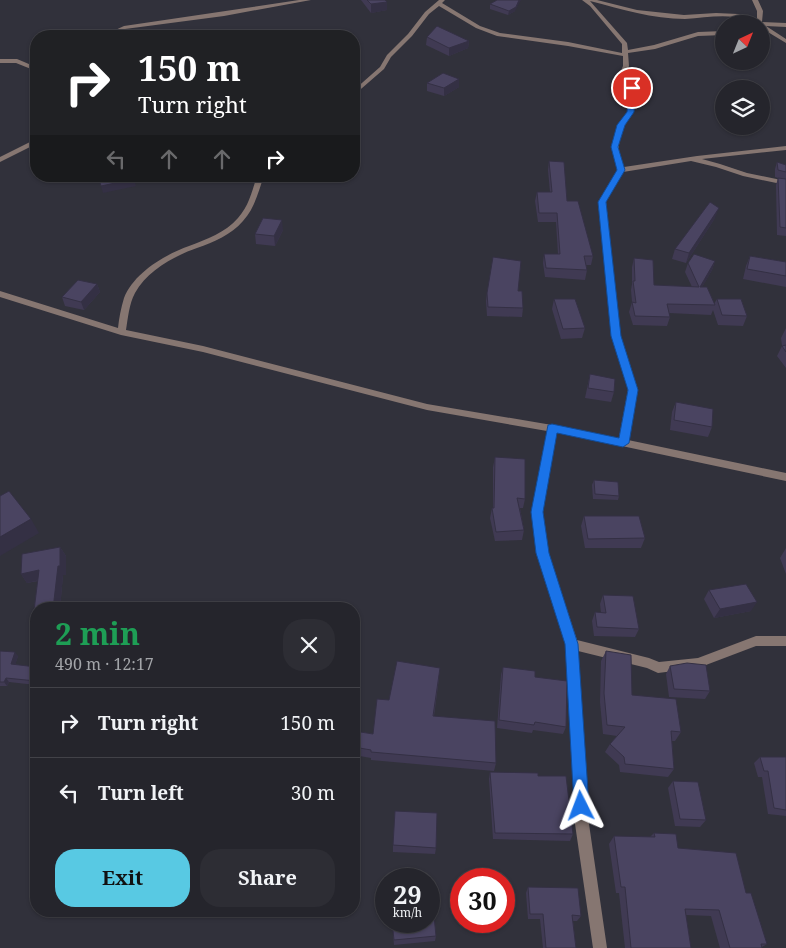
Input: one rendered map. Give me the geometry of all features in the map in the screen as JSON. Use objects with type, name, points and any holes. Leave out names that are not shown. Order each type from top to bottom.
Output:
[{"type":"street","points":[[120,30],[308,0]]},
{"type":"street","points":[[586,0],[625,44],[626,66],[624,73],[632,88],[633,102],[631,112],[621,125],[615,147],[621,170],[602,202],[616,336],[633,390],[623,443]]},
{"type":"street","points":[[591,0],[637,12],[684,17],[715,15]]},
{"type":"street","points":[[755,0],[760,15]]},
{"type":"street","points":[[360,88],[382,68],[389,56],[410,35],[427,13],[440,2],[478,27],[499,35],[624,54],[652,48],[686,36],[715,32]]},
{"type":"street","points":[[770,24],[786,25]]},
{"type":"street","points":[[770,31],[786,41]]},
{"type":"street","points":[[0,61],[17,61],[30,66]]},
{"type":"street","points":[[0,160],[30,144]]},
{"type":"street","points":[[621,170],[691,159],[786,148]]},
{"type":"street","points":[[691,159],[718,165],[744,174],[786,183]]},
{"type":"street","points":[[121,332],[133,288],[143,278],[188,248],[208,242],[226,232],[246,213],[254,199],[259,182]]},
{"type":"street","points":[[0,294],[121,332],[203,349],[427,407],[552,428],[786,477]]},
{"type":"street","points":[[552,428],[537,512],[543,553],[572,644],[582,824],[600,948]]},
{"type":"street","points":[[572,644],[649,663],[658,668],[698,663],[756,641],[786,641]]},
{"type":"building","points":[[367,0],[385,0],[387,2],[371,4]]},
{"type":"building","points":[[497,0],[519,0],[516,7],[509,11],[490,4]]},
{"type":"building","points":[[437,26],[469,41],[449,48],[427,37]]},
{"type":"building","points":[[443,73],[459,79],[444,88],[427,83]]},
{"type":"building","points":[[549,161],[564,162],[567,201],[578,201],[593,256],[584,256],[587,270],[546,268],[544,254],[560,254],[557,213],[539,213],[537,192],[552,192]]},
{"type":"building","points":[[777,162],[786,165],[786,172],[778,170]]},
{"type":"building","points":[[778,178],[786,179],[786,228],[780,227]]},
{"type":"building","points":[[100,182],[120,182],[101,186]]},
{"type":"building","points":[[710,202],[719,208],[689,253],[675,249]]},
{"type":"building","points":[[263,218],[282,220],[274,236],[255,234]]},
{"type":"building","points":[[694,254],[715,261],[700,287],[707,287],[715,305],[667,304],[670,317],[635,316],[632,302],[636,303],[633,281],[635,281],[634,258],[653,260],[654,285],[699,287],[688,263]]},
{"type":"building","points":[[750,256],[786,262],[786,276],[747,269]]},
{"type":"building","points":[[493,257],[521,261],[518,291],[522,291],[523,308],[488,307],[487,293]]},
{"type":"building","points":[[78,280],[97,284],[81,302],[62,297]]},
{"type":"building","points":[[554,299],[575,299],[585,328],[563,329]]},
{"type":"building","points":[[717,299],[741,299],[747,316],[722,315]]},
{"type":"building","points":[[590,374],[615,379],[614,392],[588,388]]},
{"type":"building","points":[[676,402],[713,409],[712,427],[674,420]]},
{"type":"building","points":[[495,457],[525,459],[525,499],[517,498],[524,530],[496,532],[492,508],[494,508]]},
{"type":"building","points":[[594,480],[618,482],[619,496],[595,494]]},
{"type":"building","points":[[9,491],[31,519],[0,537],[0,496]]},
{"type":"building","points":[[584,516],[639,516],[645,538],[588,539]]},
{"type":"building","points":[[60,547],[60,566],[58,566],[54,602],[35,602],[39,570],[21,574],[22,554]]},
{"type":"building","points":[[746,584],[757,602],[720,609],[709,590]]},
{"type":"building","points":[[603,595],[633,596],[639,629],[597,627],[595,612],[606,613]]},
{"type":"building","points":[[0,651],[15,652],[11,664],[30,666],[30,680],[6,678],[4,682],[0,682]]},
{"type":"building","points":[[606,651],[631,655],[632,695],[676,699],[681,732],[671,731],[674,769],[625,764],[624,757],[610,744],[625,727],[607,725],[604,693]]},
{"type":"building","points":[[397,661],[440,668],[433,716],[495,721],[496,763],[371,752],[371,750],[360,748],[360,732],[373,734],[377,699],[389,700]]},
{"type":"building","points":[[687,663],[706,665],[710,691],[674,689],[670,666]]},
{"type":"building","points":[[503,667],[535,671],[535,677],[567,681],[566,727],[535,722],[534,725],[499,720]]},
{"type":"building","points":[[760,757],[786,757],[786,810],[774,808],[768,771],[764,771]]},
{"type":"building","points":[[490,772],[538,773],[538,776],[566,776],[573,834],[495,833]]},
{"type":"building","points":[[673,781],[698,782],[706,820],[680,819]]},
{"type":"building","points":[[395,811],[437,813],[436,848],[393,845]]},
{"type":"building","points":[[654,833],[676,834],[678,848],[736,853],[746,893],[751,893],[767,944],[761,944],[762,948],[730,948],[719,910],[685,909],[691,948],[631,948],[625,887],[621,887],[614,836],[655,837]]},
{"type":"building","points":[[528,887],[578,888],[581,916],[572,915],[576,948],[546,948],[543,914],[530,914]]},
{"type":"building","points":[[393,933],[436,933],[436,936],[394,940]]},
{"type":"route","points":[[581,806],[572,644],[543,553],[537,512],[544,464],[552,428],[623,443],[633,390],[616,336],[602,202],[621,170],[615,147],[621,125],[631,112],[633,102],[632,88]]}]
